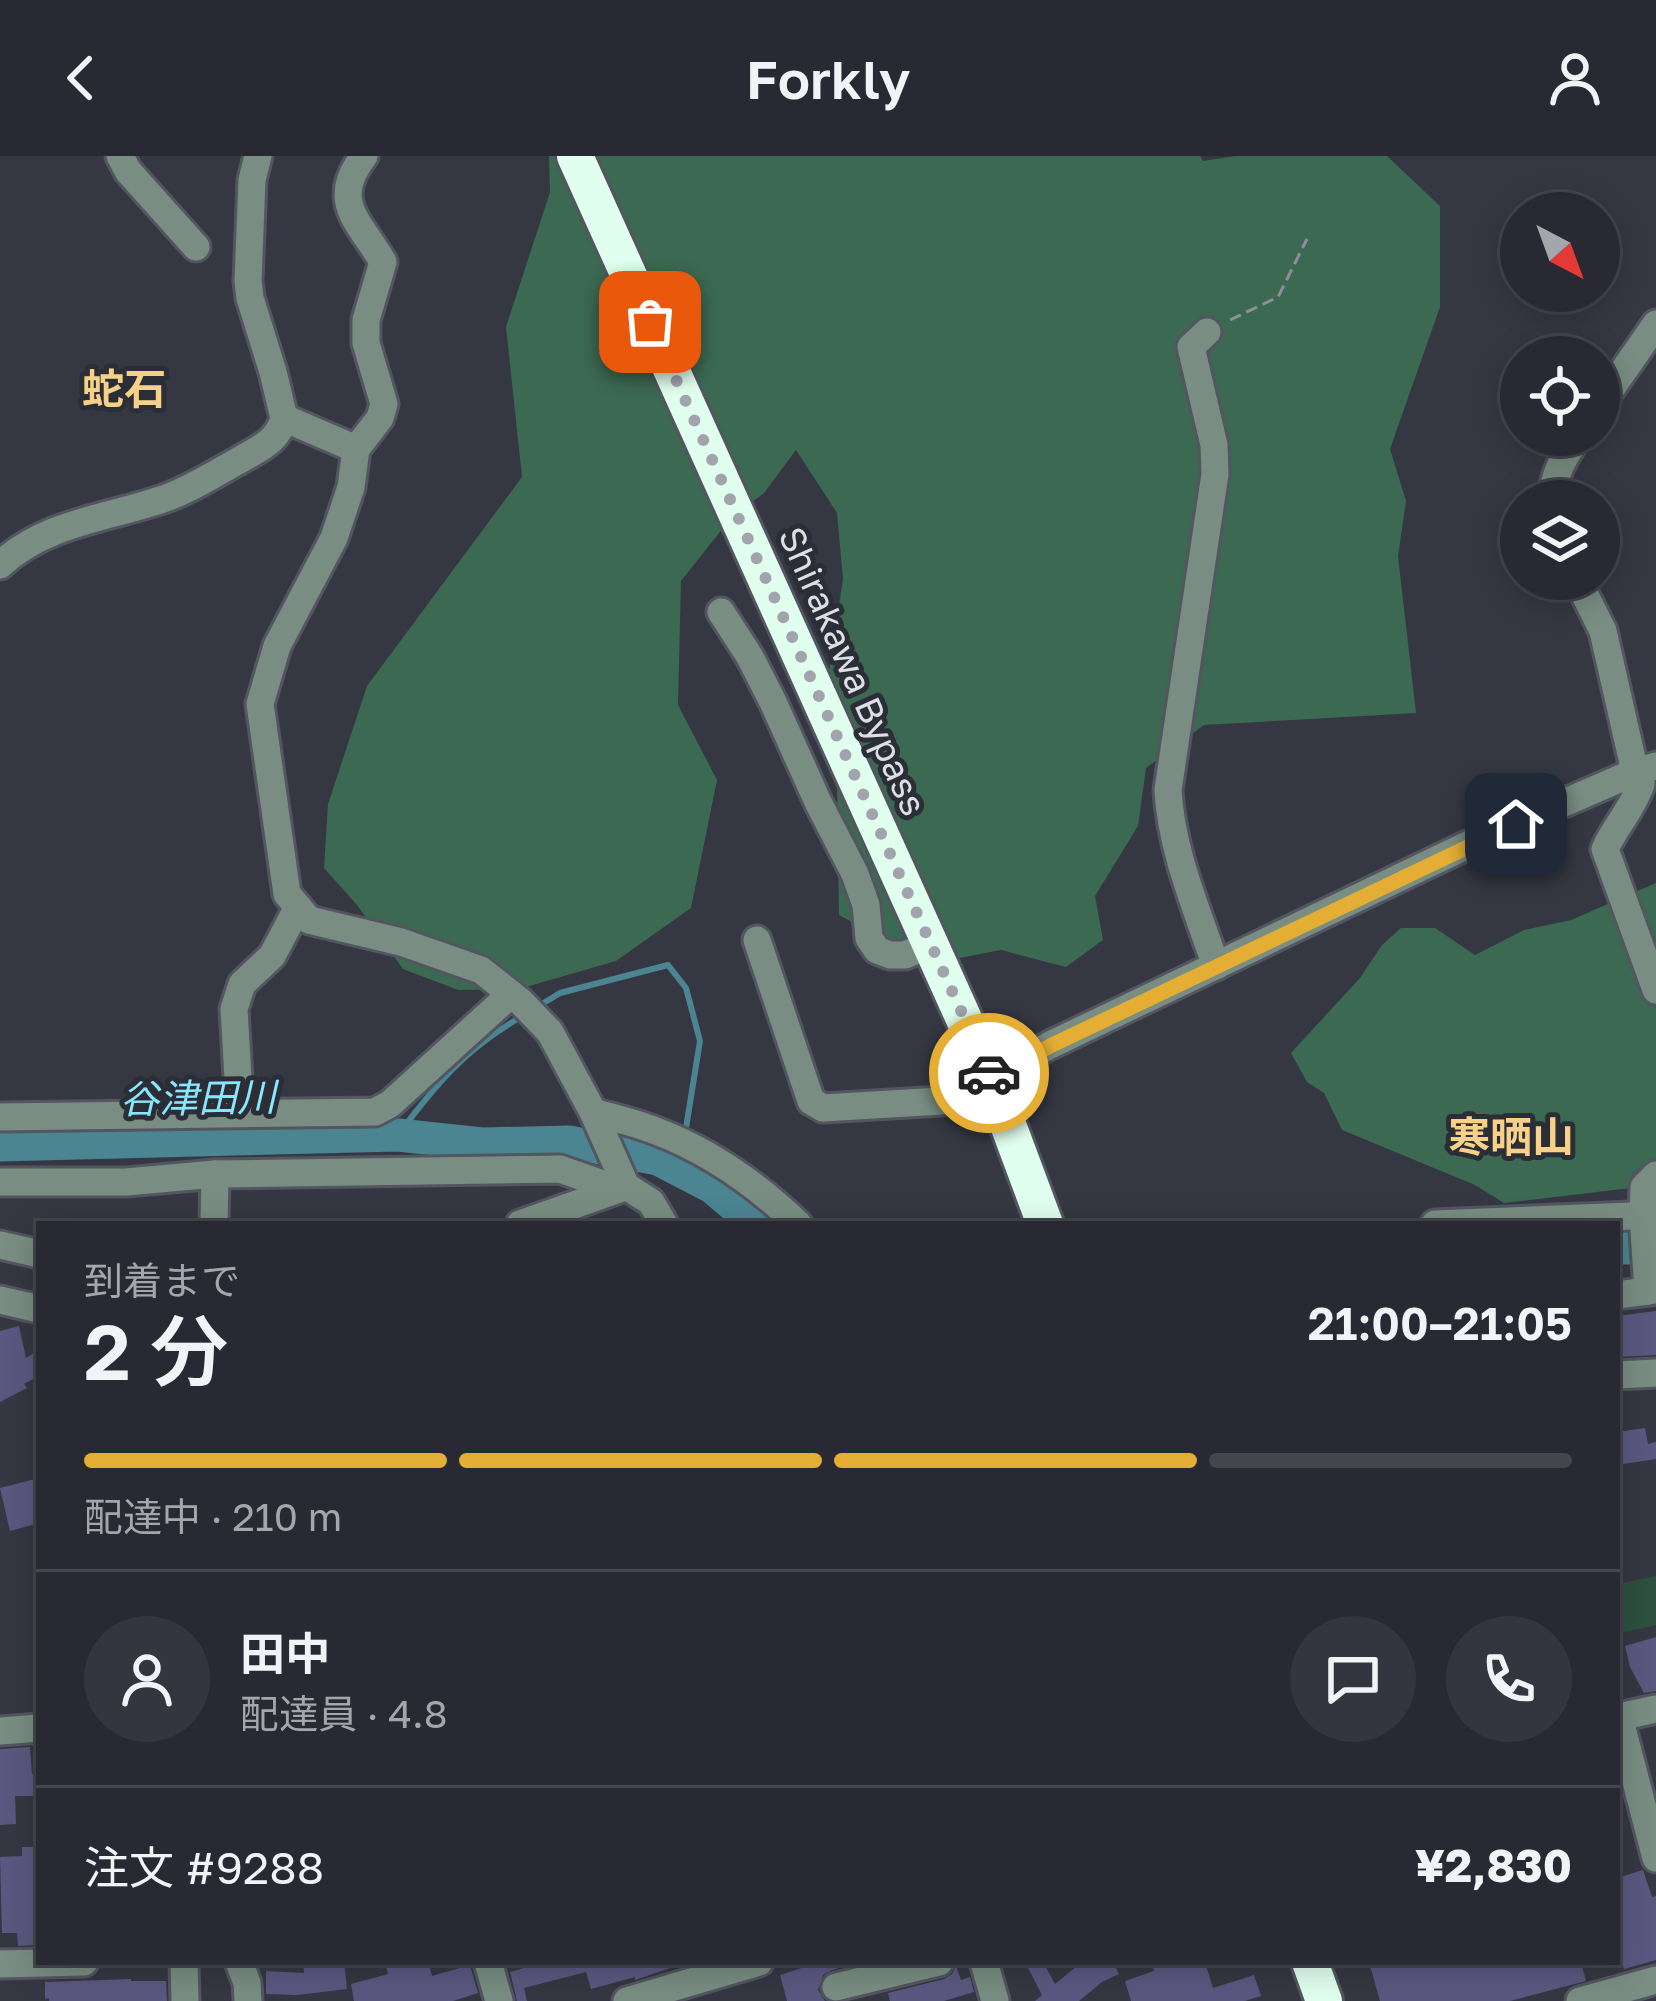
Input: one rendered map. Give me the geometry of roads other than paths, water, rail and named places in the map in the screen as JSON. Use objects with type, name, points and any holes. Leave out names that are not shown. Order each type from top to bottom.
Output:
[{"type":"highway","name":"Shirakawa Bypass","points":[[574,156],[992,1079],[1044,1221]]},
{"type":"highway","points":[[1311,1965],[1324,2001]]},
{"type":"street","points":[[120,156],[196,247]]},
{"type":"street","points":[[0,565],[33,540],[187,489],[277,435],[284,418],[248,281],[252,180],[258,156]]},
{"type":"street","points":[[364,156],[352,171],[346,196],[355,221],[383,262],[366,320],[366,343],[384,404],[378,423],[356,449],[351,487],[334,538],[277,646],[260,704],[287,894],[308,920],[400,942],[481,970],[516,998],[550,1032],[592,1112],[621,1188]]},
{"type":"street","points":[[1620,376],[1656,324]]},
{"type":"street","points":[[1207,332],[1191,347],[1214,445],[1216,474],[1168,790],[1176,841],[1216,966]]},
{"type":"street","points":[[284,418],[356,449]]},
{"type":"street","points":[[1588,600],[1603,631],[1645,769],[1633,806],[1605,849],[1656,990]]},
{"type":"street","points":[[721,612],[750,657],[855,874],[866,904],[868,938],[890,956],[931,944]]},
{"type":"street","points":[[757,940],[811,1101],[823,1108],[940,1101],[1476,841],[1645,769]]},
{"type":"street","points":[[240,1112],[234,1010],[242,984],[272,956],[298,907]]},
{"type":"street","points":[[0,1117],[375,1112],[516,998]]},
{"type":"street","points":[[592,1112],[657,1131],[709,1157],[759,1188],[795,1221]]},
{"type":"street","points":[[0,1182],[560,1169],[651,1202],[662,1221]]},
{"type":"street","points":[[214,1221],[215,1174]]},
{"type":"street","points":[[1620,1295],[1652,1291],[1644,1187],[1656,1175]]},
{"type":"street","points":[[528,1221],[621,1188]]},
{"type":"street","points":[[1595,1221],[1648,1220]]},
{"type":"street","points":[[0,1245],[36,1253]]},
{"type":"street","points":[[0,1300],[36,1308]]},
{"type":"street","points":[[1620,1375],[1656,1373]]},
{"type":"street","points":[[1620,1717],[1656,1708]]},
{"type":"street","points":[[1620,1720],[1656,1858]]},
{"type":"street","points":[[2,1722],[36,1728]]},
{"type":"street","points":[[0,1964],[36,1963]]},
{"type":"street","points":[[184,1965],[185,2001]]},
{"type":"street","points":[[240,1965],[248,1983],[248,2001]]},
{"type":"street","points":[[489,1965],[499,2001]]},
{"type":"street","points":[[627,2001],[680,1974],[739,1965]]},
{"type":"street","points":[[835,1983],[924,1965]]},
{"type":"street","points":[[984,1965],[995,2001]]},
{"type":"street","points":[[1580,2001],[1656,1980]]},
{"type":"waterway","name":"谷津田川","points":[[537,1007],[560,993],[668,965],[686,988],[700,1041],[685,1134]]},
{"type":"waterway","name":"谷津田川","points":[[398,1135],[453,1069],[521,1017]]},
{"type":"waterway","name":"谷津田川","points":[[0,1145],[398,1135],[482,1144],[569,1142],[658,1159],[712,1187],[752,1221]]},
{"type":"waterway","name":"谷津田川","points":[[1620,1248],[1656,1248]]},
{"type":"district","name":"蛇石","points":[[124,389]]},
{"type":"district","name":"寒晒山","points":[[1511,1137]]}]
